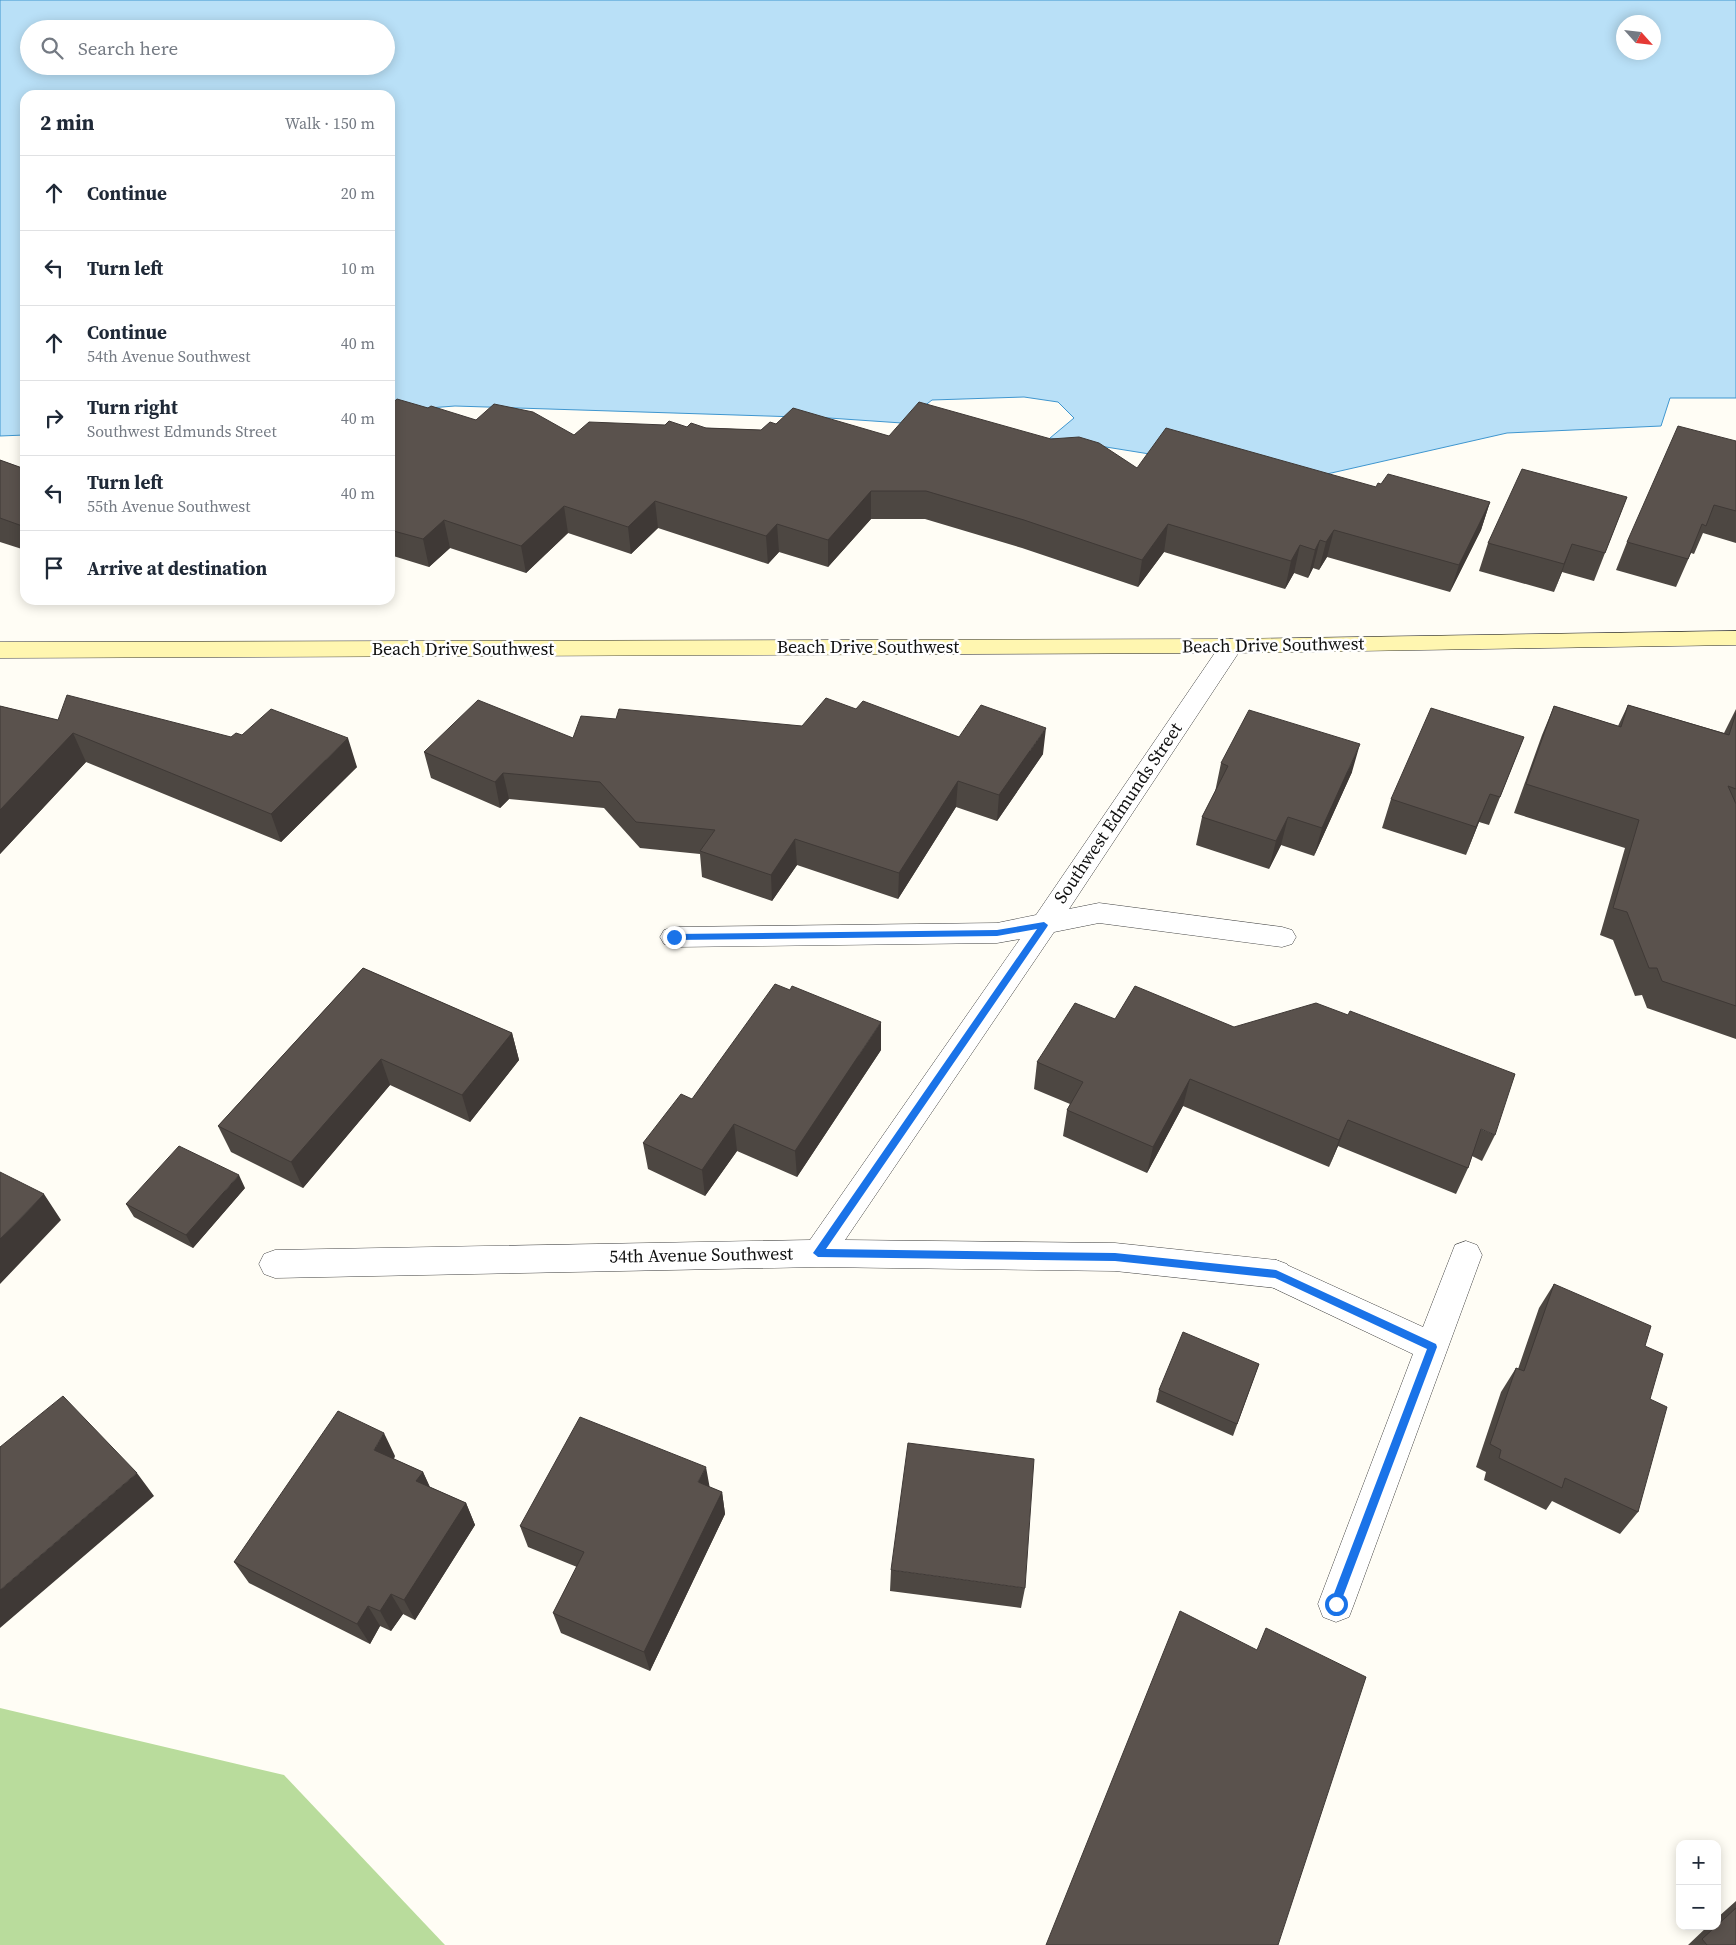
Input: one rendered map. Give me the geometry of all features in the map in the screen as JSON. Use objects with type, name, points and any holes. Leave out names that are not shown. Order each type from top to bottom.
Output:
[{"type":"main road","name":"Beach Drive Southwest","points":[[2,652],[1231,646],[1736,638]]},
{"type":"street","name":"Southwest Edmunds Street","points":[[818,1253],[1044,925],[1231,646]]},
{"type":"street","points":[[674,937],[997,933],[1099,913],[1282,937]]},
{"type":"street","name":"54th Avenue Southwest","points":[[275,1264],[818,1253],[1115,1257],[1276,1274],[1432,1347]]},
{"type":"street","points":[[1336,1604],[1466,1255]]},
{"type":"green space","points":[[0,1708],[284,1775],[445,1945],[0,1945]]},
{"type":"water","points":[[0,0],[1736,0],[1736,398],[1670,398],[1661,426],[1507,433],[1305,479],[1050,438],[1074,418],[1058,402],[1024,397],[932,400],[902,423],[829,418],[455,406],[395,411],[395,90],[20,90],[20,435],[0,436]]},
{"type":"building","points":[[397,399],[428,408],[431,406],[476,420],[494,404],[533,412],[574,435],[589,422],[665,425],[669,421],[687,427],[691,423],[706,428],[761,430],[770,422],[776,424],[793,408],[889,436],[919,402],[1051,439],[1079,437],[1099,443],[1137,468],[1166,428],[1376,487],[1378,483],[1381,484],[1388,474],[1490,502],[1459,565],[1334,530],[1326,542],[1320,540],[1315,550],[1300,545],[1291,561],[1168,524],[1142,560],[1024,520],[926,491],[871,491],[828,540],[777,524],[766,536],[655,501],[628,527],[564,506],[521,546],[444,520],[423,539],[395,531],[395,401]]},
{"type":"building","points":[[1678,426],[1736,441],[1736,511],[1714,505],[1706,526],[1702,524],[1688,559],[1627,542]]},
{"type":"building","points":[[0,460],[20,467],[20,525],[0,518]]},
{"type":"building","points":[[1522,469],[1627,497],[1605,553],[1572,544],[1564,564],[1488,543]]},
{"type":"building","points":[[67,695],[231,737],[236,733],[242,735],[271,709],[348,738],[271,814],[73,733],[0,810],[0,706],[58,720]]},
{"type":"building","points":[[826,698],[856,709],[863,701],[959,737],[981,705],[1046,728],[999,795],[958,781],[899,873],[795,839],[771,875],[700,851],[715,830],[636,822],[600,782],[503,773],[495,782],[424,752],[478,700],[573,738],[581,716],[616,719],[619,709],[802,726]]},
{"type":"building","points":[[1628,705],[1729,735],[1736,713],[1736,789],[1728,786],[1736,804],[1736,1006],[1662,981],[1657,968],[1649,968],[1627,912],[1613,908],[1639,820],[1526,784],[1554,706],[1621,727]]},
{"type":"building","points":[[1431,708],[1524,737],[1500,797],[1490,794],[1476,827],[1391,799]]},
{"type":"building","points":[[1249,710],[1360,744],[1322,828],[1288,817],[1276,841],[1202,817],[1228,766],[1221,763]]},
{"type":"building","points":[[363,968],[512,1033],[462,1095],[381,1059],[291,1162],[218,1126]]},
{"type":"building","points":[[775,984],[790,990],[792,986],[881,1022],[795,1151],[734,1124],[702,1170],[643,1143],[681,1094],[692,1099]]},
{"type":"building","points":[[1135,986],[1234,1027],[1316,1003],[1348,1015],[1350,1011],[1515,1074],[1495,1135],[1481,1129],[1468,1168],[1348,1120],[1339,1140],[1190,1079],[1153,1147],[1067,1110],[1083,1082],[1037,1062],[1075,1003],[1115,1019]]},
{"type":"building","points":[[179,1146],[239,1175],[186,1235],[126,1204]]},
{"type":"building","points":[[0,1172],[44,1194],[0,1239]]},
{"type":"building","points":[[1554,1284],[1651,1326],[1645,1346],[1663,1354],[1650,1399],[1667,1407],[1638,1512],[1565,1478],[1562,1488],[1499,1458],[1501,1450],[1490,1444],[1516,1368],[1524,1371]]},
{"type":"building","points":[[1183,1332],[1259,1364],[1237,1424],[1159,1390]]},
{"type":"building","points":[[63,1396],[137,1473],[0,1590],[0,1447]]},
{"type":"building","points":[[338,1411],[384,1433],[374,1450],[423,1472],[416,1481],[466,1503],[404,1600],[391,1594],[380,1611],[368,1606],[357,1624],[234,1562]]},
{"type":"building","points":[[580,1417],[706,1467],[698,1482],[722,1492],[644,1652],[553,1613],[584,1552],[520,1526]]},
{"type":"building","points":[[908,1443],[1034,1459],[1025,1588],[891,1570]]},
{"type":"building","points":[[1180,1611],[1257,1650],[1266,1628],[1366,1677],[1278,1945],[1046,1945]]},
{"type":"building","points":[[1736,1908],[1736,1945],[1707,1945],[1702,1939],[1712,1930],[1721,1930],[1721,1922]]},
{"type":"route","points":[[674,937],[997,933],[1044,925],[818,1253],[1115,1257],[1276,1274],[1432,1347],[1336,1604]]}]
